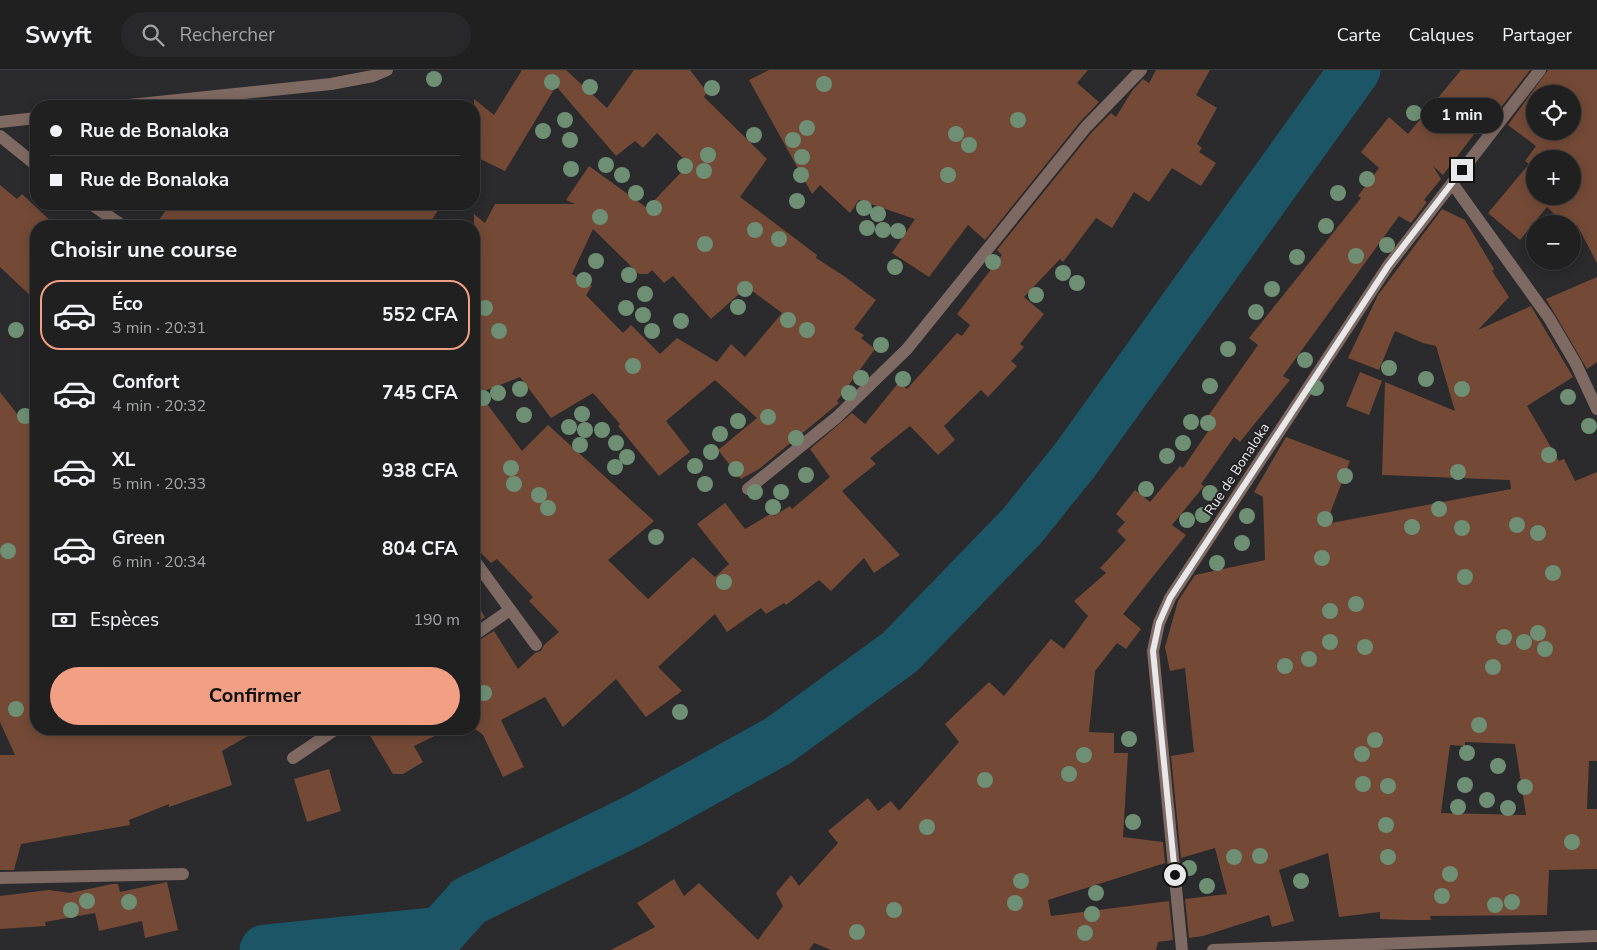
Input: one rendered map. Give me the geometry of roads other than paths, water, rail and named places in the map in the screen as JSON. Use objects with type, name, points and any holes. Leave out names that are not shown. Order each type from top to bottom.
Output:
[{"type":"street","points":[[178,100],[331,84],[373,76],[387,70]]},
{"type":"street","points":[[748,489],[837,418],[907,348],[1086,127],[1141,70]]},
{"type":"street","name":"Rue de Bonaloka","points":[[1182,950],[1153,651],[1159,623],[1170,598],[1388,266],[1540,70]]},
{"type":"street","points":[[0,122],[30,119]]},
{"type":"street","points":[[0,136],[30,159]]},
{"type":"street","points":[[1452,183],[1550,318],[1576,364],[1597,409]]},
{"type":"street","points":[[100,210],[114,220]]},
{"type":"street","points":[[480,568],[536,645]]},
{"type":"street","points":[[480,631],[510,610]]},
{"type":"street","points":[[293,758],[327,735]]},
{"type":"street","points":[[0,878],[183,874]]},
{"type":"street","points":[[1213,950],[1597,936]]},
{"type":"waterway","points":[[425,950],[469,901],[633,821],[778,741],[900,652],[1022,526],[1075,460],[1355,70]]},
{"type":"waterway","points":[[265,950],[441,932]]}]
